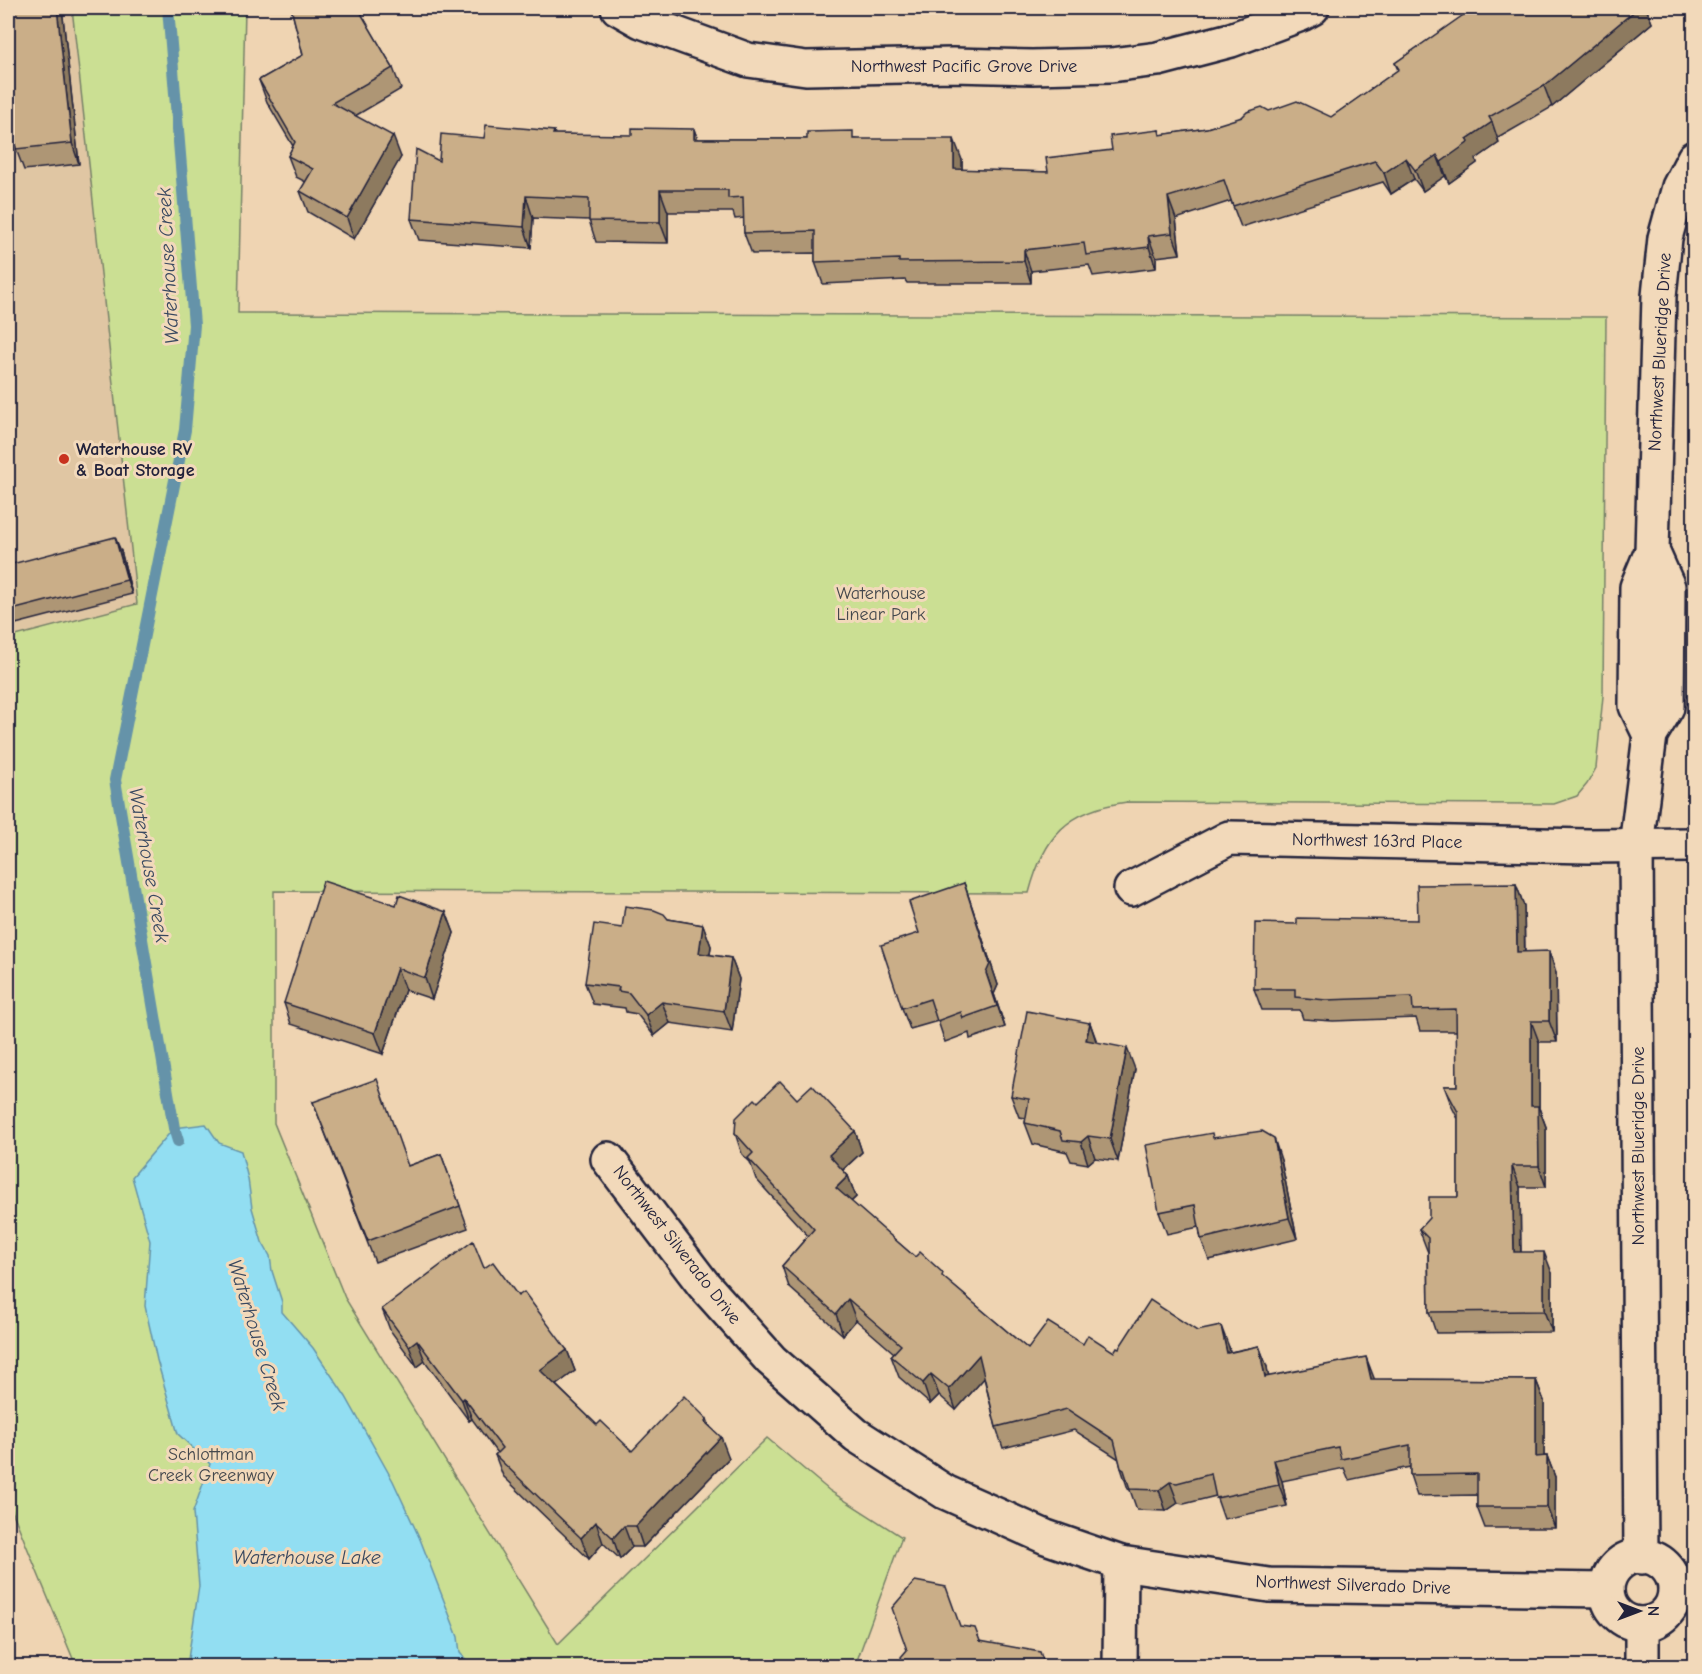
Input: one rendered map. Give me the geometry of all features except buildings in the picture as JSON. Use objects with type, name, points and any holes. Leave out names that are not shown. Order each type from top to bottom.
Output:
[{"type":"street","name":"Northwest Pacific Grove Drive","points":[[618,8],[641,21],[748,60],[806,68],[1111,65],[1158,59],[1232,40],[1312,8]]},
{"type":"street","name":"Northwest Blueridge Drive","points":[[1641,1557],[1636,846],[1650,735],[1667,707],[1668,587],[1652,551],[1659,296],[1665,238],[1679,187],[1695,158]]},
{"type":"street","name":"Northwest 163rd Place","points":[[1131,889],[1229,838],[1636,846],[1695,845]]},
{"type":"street","name":"Northwest Silverado Drive","points":[[608,1159],[703,1284],[771,1360],[856,1435],[945,1492],[1046,1537],[1121,1563],[1269,1585],[1607,1590]]},
{"type":"street","points":[[1641,1557],[1662,1564],[1684,1591],[1654,1621],[1642,1624],[1630,1622],[1619,1616],[1609,1602],[1607,1590],[1611,1573],[1616,1566],[1626,1560],[1641,1557]]},
{"type":"street","points":[[1120,1666],[1121,1563]]},
{"type":"street","points":[[1642,1624],[1642,1666]]},
{"type":"shaded area","name":"Waterhouse RV & Boat Storage","points":[[8,8],[72,8],[137,605],[8,638]]},
{"type":"green space","name":"Waterhouse Linear Park","points":[[72,8],[245,8],[238,313],[1606,317],[1603,696],[1596,768],[1577,796],[1554,804],[1127,802],[1088,812],[1061,829],[1042,856],[1029,893],[274,891],[274,1123],[345,1298],[558,1644],[767,1438],[830,1491],[902,1537],[855,1666],[76,1666],[8,1501],[8,638],[137,604]]},
{"type":"water","name":"Waterhouse Lake","points":[[206,1124],[219,1143],[241,1151],[252,1208],[262,1242],[270,1256],[272,1271],[282,1302],[282,1312],[313,1348],[346,1397],[393,1481],[420,1539],[458,1637],[460,1653],[472,1666],[187,1666],[199,1586],[193,1512],[210,1464],[178,1434],[157,1360],[145,1306],[150,1241],[132,1177],[174,1128]]},
{"type":"waterway","name":"Waterhouse Creek","points":[[168,8],[194,325],[185,430],[115,780],[178,1141]]},
{"type":"place","name":"Waterhouse RV & Boat Storage","points":[[64,459]]},
{"type":"park label","name":"Schlottman Creek Greenway","points":[[211,1464]]}]
